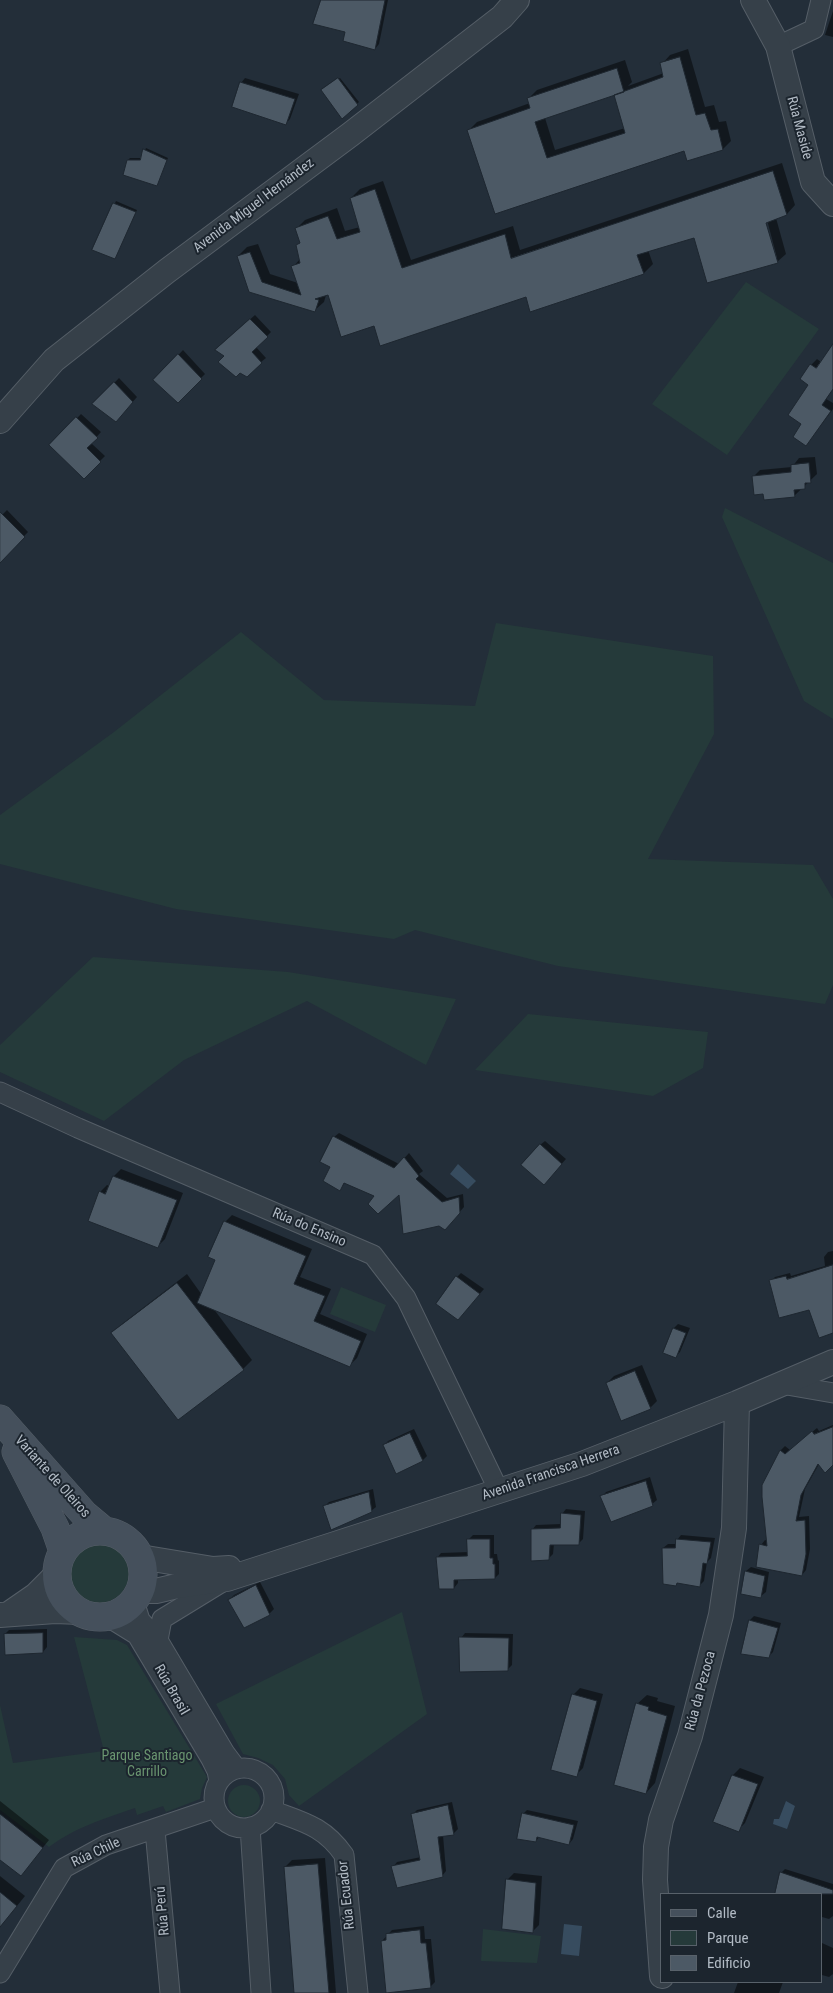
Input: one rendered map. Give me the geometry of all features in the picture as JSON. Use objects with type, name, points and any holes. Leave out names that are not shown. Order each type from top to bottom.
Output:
[{"type":"main road","name":"Variante de Oleiros","points":[[1,1420],[85,1515],[103,1530]]},
{"type":"main road","name":"Variante de Oleiros","points":[[1,1420],[55,1528],[60,1562]]},
{"type":"main road","points":[[103,1530],[125,1538],[134,1546],[140,1556],[143,1574],[137,1596],[125,1609],[114,1614],[91,1614],[70,1605],[58,1585],[60,1562],[70,1542],[80,1535],[91,1531],[103,1530]]},
{"type":"street","name":"Avenida Miguel Hernández","points":[[0,421],[54,360],[167,271],[351,134],[502,17],[517,0]]},
{"type":"street","name":"Rúa Maside","points":[[753,0],[778,46],[814,182],[833,204]]},
{"type":"street","points":[[778,46],[814,29],[821,0]]},
{"type":"street","name":"Rúa do Ensino","points":[[0,1092],[87,1132],[373,1256],[406,1298],[500,1491]]},
{"type":"street","name":"Avenida Francisca Herrera","points":[[137,1596],[177,1586],[227,1579],[582,1464],[833,1362]]},
{"type":"street","points":[[782,1384],[833,1393]]},
{"type":"street","name":"Rúa da Pezoca","points":[[660,1949],[655,1880],[656,1847],[661,1820],[690,1736],[721,1615],[734,1528],[737,1402]]},
{"type":"street","name":"Avenida Francisca Herrera","points":[[140,1556],[213,1569],[264,1568]]},
{"type":"street","points":[[5,1614],[36,1595],[60,1562]]},
{"type":"street","name":"Avenida Francisca Herrera","points":[[158,1640],[162,1619],[227,1579]]},
{"type":"street","name":"Rúa Brasil","points":[[137,1596],[140,1620],[158,1640],[225,1753],[237,1769]]},
{"type":"street","points":[[5,1614],[55,1610],[91,1614]]},
{"type":"street","name":"Rúa Brasil","points":[[91,1614],[116,1622],[137,1635],[211,1759],[217,1771],[219,1781]]},
{"type":"street","points":[[237,1769],[256,1771],[264,1776],[270,1784],[273,1793],[271,1810],[262,1822],[250,1827],[233,1826],[220,1816],[215,1808],[213,1799],[219,1781],[237,1769]]},
{"type":"street","name":"Rúa Chile","points":[[0,1973],[64,1868],[106,1845],[155,1830],[215,1808]]},
{"type":"street","name":"Rúa Ecuador","points":[[271,1810],[323,1831],[336,1843],[344,1856],[358,1993]]},
{"type":"street","points":[[250,1827],[262,1993]]},
{"type":"street","name":"Rúa Perú","points":[[155,1830],[170,1993]]},
{"type":"green space","points":[[746,282],[819,329],[727,455],[652,404]]},
{"type":"green space","points":[[725,508],[833,563],[833,719],[804,701],[722,517]]},
{"type":"green space","points":[[496,623],[713,656],[714,734],[648,859],[813,865],[833,899],[833,985],[825,1004],[558,966],[415,930],[394,939],[176,909],[0,864],[0,815],[114,732],[241,632],[324,700],[475,706]]},
{"type":"green space","points":[[93,957],[288,972],[456,999],[426,1065],[307,1001],[184,1060],[104,1121],[0,1072],[0,1045]]},
{"type":"green space","points":[[528,1014],[708,1032],[703,1068],[653,1096],[475,1070]]},
{"type":"green space","points":[[341,1287],[386,1305],[375,1332],[330,1314]]},
{"type":"green space","points":[[93,1543],[105,1543],[116,1548],[124,1556],[129,1567],[127,1585],[116,1598],[105,1603],[93,1603],[82,1598],[74,1590],[69,1579],[69,1567],[74,1556],[82,1548]]},
{"type":"green space","points":[[402,1612],[427,1714],[299,1806],[289,1795],[285,1779],[273,1765],[243,1754],[216,1704]]},
{"type":"green space","name":"Parque Santiago Carrillo","points":[[74,1637],[117,1640],[127,1645],[207,1777],[200,1799],[166,1812],[163,1806],[137,1815],[135,1808],[80,1829],[49,1847],[0,1810],[0,1705],[13,1763],[104,1751]]},
{"type":"green space","points":[[244,1785],[255,1790],[260,1801],[255,1812],[244,1817],[233,1812],[228,1801],[233,1790]]},
{"type":"green space","points":[[483,1929],[541,1936],[537,1963],[481,1961]]},
{"type":"water","points":[[458,1164],[476,1181],[468,1189],[450,1174]]},
{"type":"water","points":[[786,1801],[795,1806],[787,1829],[773,1824],[774,1819],[779,1819]]},
{"type":"water","points":[[564,1924],[582,1926],[579,1956],[561,1954]]},
{"type":"building","points":[[321,0],[385,0],[375,50],[343,41],[345,32],[313,24]]},
{"type":"building","points":[[680,57],[696,115],[705,113],[711,130],[718,129],[723,150],[687,161],[684,151],[495,214],[467,130],[530,108],[527,98],[617,68],[624,91],[663,77],[660,63]],"holes":[[[614,95],[625,133],[547,158],[535,122]]]},
{"type":"building","points":[[338,78],[358,105],[342,119],[321,90]]},
{"type":"building","points":[[240,82],[295,99],[286,125],[232,107]]},
{"type":"building","points":[[143,149],[167,160],[157,186],[123,175],[127,160],[140,160]]},
{"type":"building","points":[[773,171],[787,215],[766,223],[778,263],[707,283],[694,238],[637,255],[644,274],[530,312],[526,297],[380,346],[374,326],[341,337],[328,295],[315,299],[319,300],[315,312],[249,292],[237,256],[250,252],[262,282],[301,295],[291,266],[300,263],[296,245],[300,243],[295,228],[328,216],[337,239],[360,232],[350,198],[375,189],[402,268],[505,234],[511,258]]},
{"type":"building","points":[[113,203],[136,212],[115,259],[92,250]]},
{"type":"building","points":[[250,319],[268,337],[252,352],[262,363],[247,377],[240,373],[236,377],[218,362],[224,356],[215,350]]},
{"type":"building","points":[[833,344],[833,389],[822,405],[831,411],[806,446],[793,437],[801,424],[788,415],[808,385],[800,379],[810,364],[816,368]]},
{"type":"building","points":[[178,354],[202,379],[178,403],[153,380]]},
{"type":"building","points":[[114,382],[133,402],[116,422],[92,404]]},
{"type":"building","points":[[76,417],[98,438],[87,448],[101,462],[84,479],[49,445]]},
{"type":"building","points":[[809,463],[811,483],[805,483],[805,489],[794,490],[795,497],[764,500],[763,494],[754,495],[752,476],[791,472],[791,465]]},
{"type":"building","points":[[0,512],[25,537],[0,563]]},
{"type":"building","points":[[333,1136],[394,1168],[404,1157],[419,1176],[416,1179],[442,1202],[459,1197],[460,1213],[445,1230],[439,1226],[403,1234],[399,1195],[378,1214],[368,1204],[374,1196],[344,1183],[340,1191],[323,1181],[330,1167],[320,1162]]},
{"type":"building","points":[[540,1144],[562,1164],[544,1185],[521,1165]]},
{"type":"building","points":[[113,1176],[177,1200],[158,1248],[88,1221],[99,1191],[105,1194]]},
{"type":"building","points":[[224,1221],[306,1256],[294,1284],[325,1296],[314,1321],[361,1341],[350,1367],[197,1303],[215,1260],[208,1257]]},
{"type":"building","points":[[833,1265],[833,1333],[819,1338],[809,1310],[779,1318],[769,1280],[786,1276],[787,1279]]},
{"type":"building","points":[[456,1276],[480,1294],[458,1320],[436,1304]]},
{"type":"building","points":[[177,1283],[244,1370],[178,1420],[111,1333]]},
{"type":"building","points":[[673,1328],[686,1333],[676,1358],[663,1353]]},
{"type":"building","points":[[635,1371],[651,1409],[621,1421],[606,1383]]},
{"type":"building","points":[[833,1427],[833,1465],[825,1473],[818,1464],[801,1495],[796,1521],[805,1520],[806,1554],[802,1576],[756,1567],[759,1544],[767,1546],[762,1485],[780,1450],[785,1454],[812,1431],[814,1434]]},
{"type":"building","points":[[410,1433],[423,1461],[396,1474],[383,1445]]},
{"type":"building","points":[[646,1481],[653,1506],[611,1522],[600,1496]]},
{"type":"building","points":[[369,1492],[372,1512],[331,1530],[323,1506]]},
{"type":"building","points":[[561,1513],[581,1515],[579,1545],[550,1545],[549,1560],[531,1561],[531,1529],[560,1528]]},
{"type":"building","points":[[467,1539],[490,1539],[490,1558],[493,1558],[493,1564],[495,1564],[495,1579],[454,1580],[454,1589],[439,1589],[436,1557],[467,1556]]},
{"type":"building","points":[[676,1539],[711,1542],[707,1564],[703,1563],[700,1587],[677,1583],[676,1586],[663,1584],[662,1548],[675,1548]]},
{"type":"building","points":[[745,1571],[765,1576],[761,1598],[741,1594]]},
{"type":"building","points":[[256,1585],[270,1615],[244,1628],[228,1600]]},
{"type":"building","points":[[749,1620],[778,1628],[769,1658],[741,1654]]},
{"type":"building","points":[[43,1633],[43,1653],[5,1655],[4,1634]]},
{"type":"building","points":[[459,1637],[509,1638],[508,1671],[460,1672]]},
{"type":"building","points":[[572,1694],[597,1701],[577,1777],[551,1770]]},
{"type":"building","points":[[636,1703],[649,1707],[648,1710],[667,1716],[646,1794],[614,1785]]},
{"type":"building","points":[[732,1775],[758,1784],[739,1832],[713,1822]]},
{"type":"building","points":[[448,1805],[454,1835],[438,1837],[443,1877],[397,1888],[391,1866],[420,1860],[411,1814]]},
{"type":"building","points":[[522,1813],[574,1825],[569,1845],[537,1837],[536,1842],[517,1839]]},
{"type":"building","points":[[0,1814],[43,1848],[21,1876],[0,1860]]},
{"type":"building","points":[[318,1864],[329,1993],[294,1993],[284,1867]]},
{"type":"building","points":[[780,1872],[833,1890],[833,1894],[775,1893]]},
{"type":"building","points":[[506,1879],[536,1883],[533,1933],[502,1929]]},
{"type":"building","points":[[0,1892],[17,1906],[0,1927]]},
{"type":"building","points":[[420,1930],[421,1943],[426,1943],[431,1988],[386,1993],[381,1941],[386,1940],[386,1934]]}]
